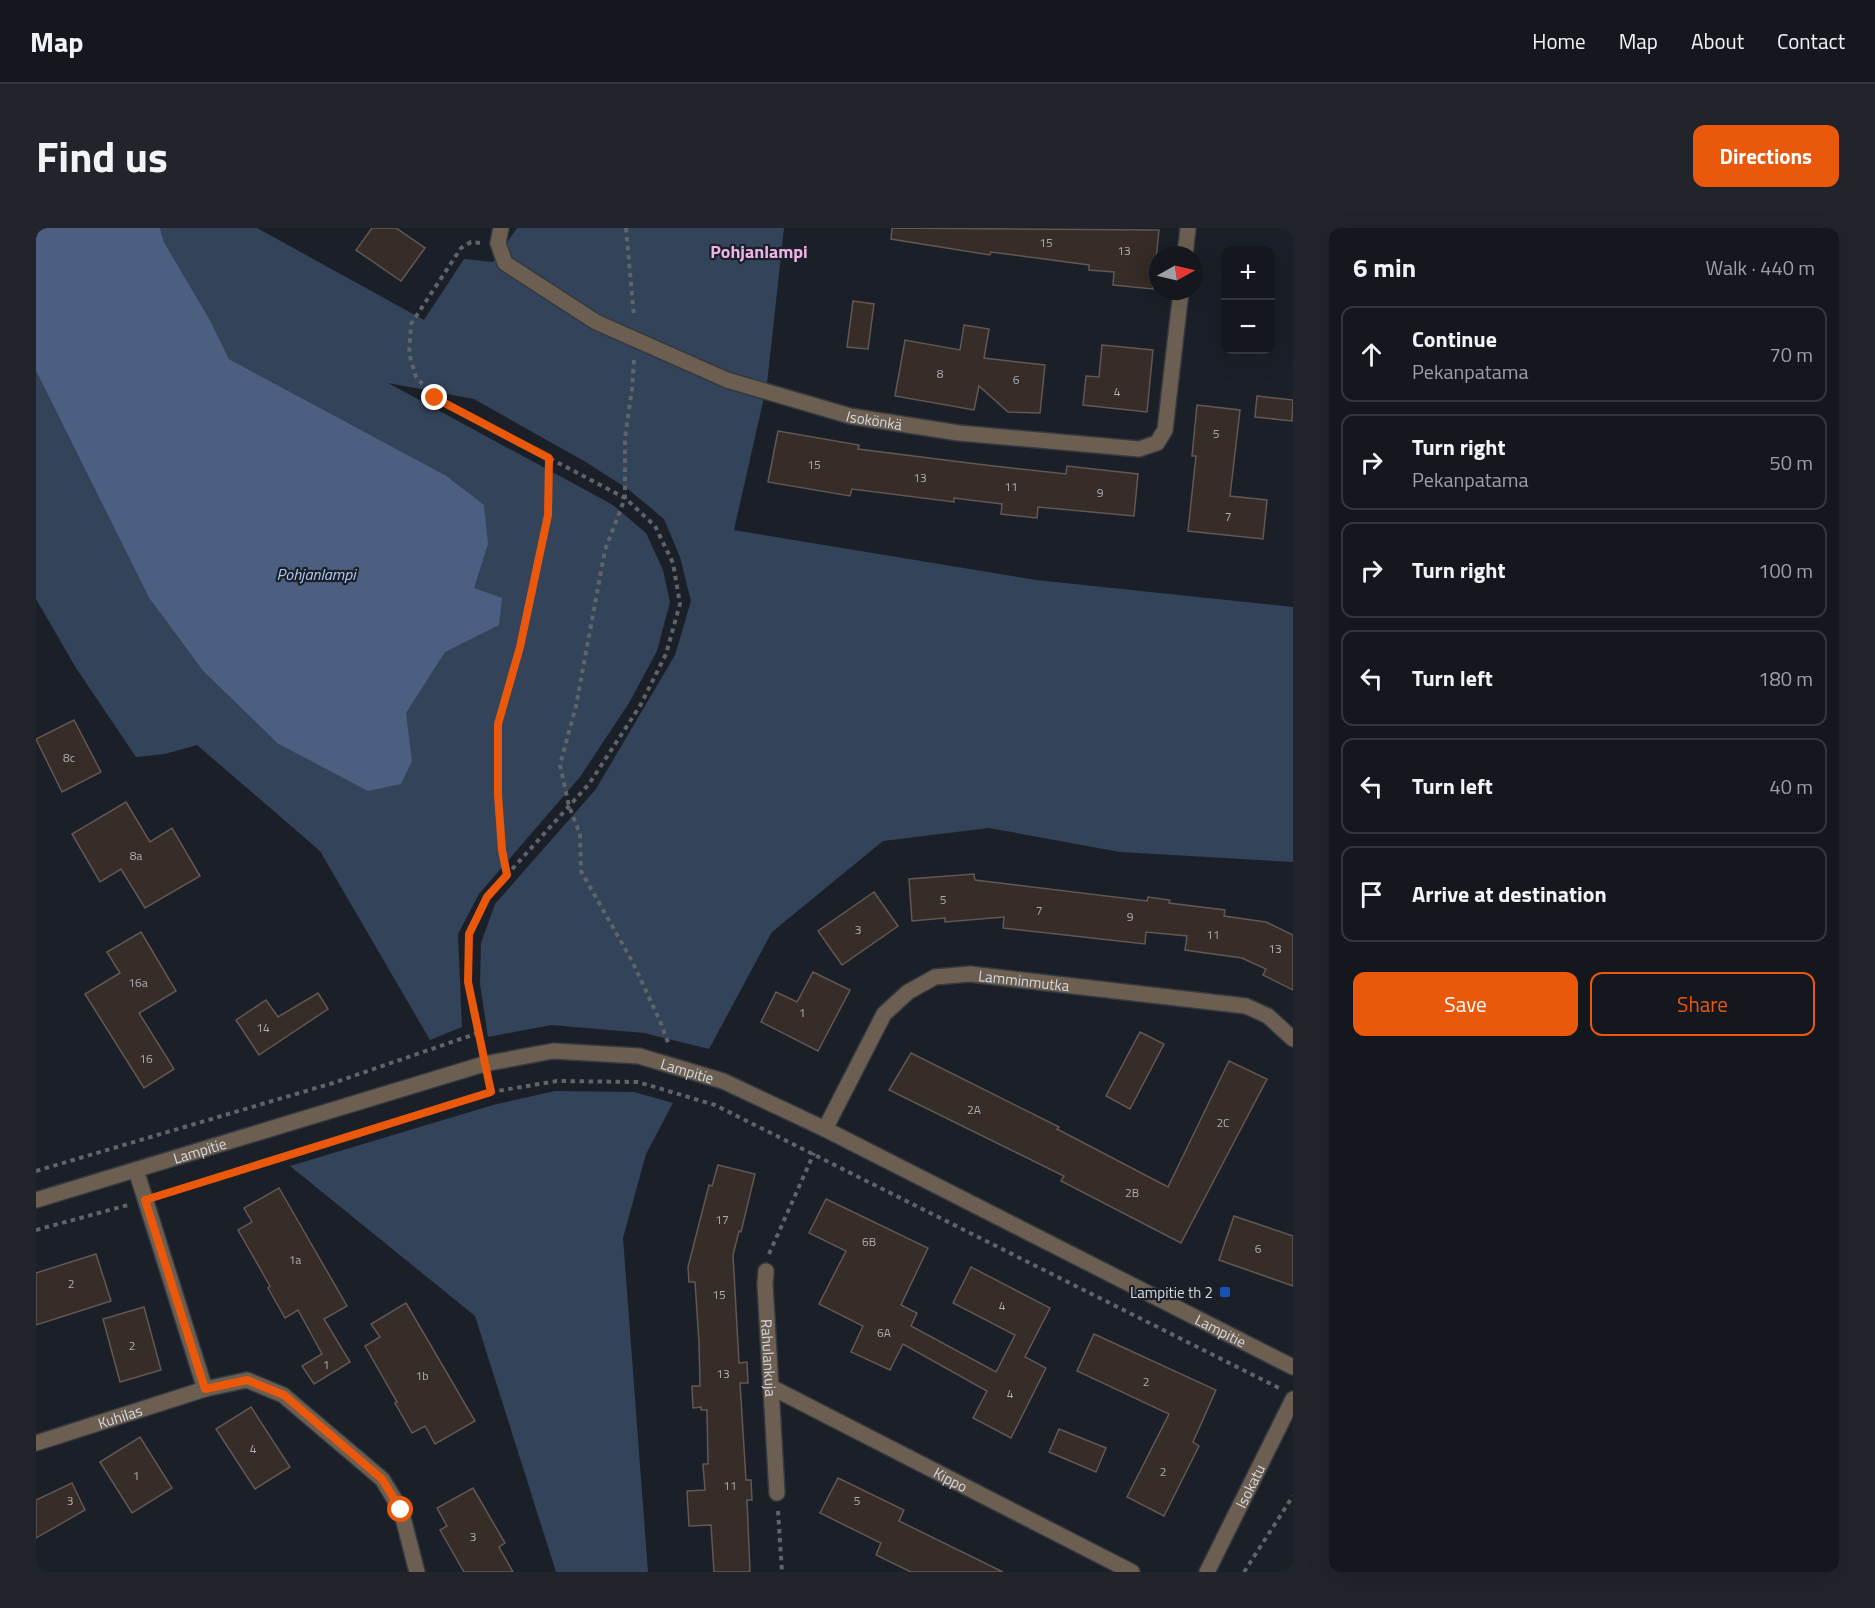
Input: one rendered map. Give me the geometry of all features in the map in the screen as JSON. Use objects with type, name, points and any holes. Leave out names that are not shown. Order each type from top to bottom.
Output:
[{"type":"street","points":[[1186,246],[1188,228]]},
{"type":"street","name":"Isokönkä","points":[[500,236],[505,263],[596,322],[727,380],[850,416],[959,433],[1139,449],[1157,443],[1166,430],[1180,300]]},
{"type":"street","name":"Lamminmutka","points":[[825,1129],[884,1014],[908,992],[935,977],[970,974],[1246,1006],[1268,1016],[1293,1039]]},
{"type":"street","name":"Lampitie","points":[[36,1200],[484,1064],[553,1051],[639,1056],[723,1081],[825,1129],[1293,1367]]},
{"type":"street","points":[[136,1170],[205,1389]]},
{"type":"street","name":"Rahulankuja","points":[[766,1271],[777,1493]]},
{"type":"street","name":"Kuhilas","points":[[36,1443],[205,1389],[247,1380],[284,1395],[382,1479],[401,1510],[417,1572]]},
{"type":"street","name":"Kippo","points":[[771,1387],[1132,1572]]},
{"type":"street","name":"Isokatu","points":[[1207,1572],[1288,1395]]},
{"type":"path","points":[[626,228],[635,339],[633,388],[625,438],[625,498],[605,550],[576,706],[560,765],[569,806],[580,834],[581,871],[632,961],[660,1021],[676,1067]]},
{"type":"path","points":[[491,1092],[468,982],[469,934],[487,897],[589,784],[640,706],[666,654],[680,604],[673,563],[655,526],[625,498],[435,398],[416,378],[409,354],[411,324],[461,248],[471,242],[500,236]]},
{"type":"path","points":[[507,875],[502,850],[498,795],[498,724],[520,647],[548,515],[549,458]]},
{"type":"path","points":[[36,1171],[333,1083],[478,1033]]},
{"type":"path","points":[[36,1230],[145,1200],[491,1092],[557,1082],[638,1082],[716,1105],[1288,1395]]},
{"type":"path","points":[[766,1271],[770,1248],[814,1153]]},
{"type":"path","points":[[777,1493],[782,1572]]},
{"type":"path","points":[[1244,1572],[1293,1496]]},
{"type":"shaded area","points":[[160,228],[257,228],[424,320],[464,259],[493,262],[517,228],[784,228],[767,384],[734,530],[1036,580],[1293,607],[1293,862],[1120,852],[989,828],[883,841],[772,932],[709,1049],[644,1033],[551,1025],[488,1037],[480,984],[481,943],[495,904],[596,789],[675,655],[691,601],[680,557],[664,519],[628,489],[584,461],[474,399],[388,383],[613,505],[646,533],[663,570],[670,602],[657,651],[629,703],[580,777],[479,894],[458,934],[462,1027],[430,1040],[320,851],[197,745],[165,754],[136,757],[76,668],[36,599],[36,371],[149,598],[203,671],[277,743],[445,475],[229,359],[210,320],[164,242]]},
{"type":"shaded area","points":[[555,1091],[634,1092],[673,1103],[646,1154],[623,1238],[648,1572],[556,1572],[475,1316],[290,1166],[493,1105]]},
{"type":"water","name":"Pohjanlampi","points":[[36,228],[160,228],[164,242],[210,320],[229,359],[445,475],[484,505],[488,544],[474,588],[502,598],[499,625],[445,652],[406,713],[412,761],[401,784],[368,791],[277,743],[203,671],[149,598],[36,371]]},
{"type":"building","points":[[372,228],[396,228],[425,248],[401,281],[356,250]]},
{"type":"building","points":[[892,228],[1159,230],[1157,246],[1149,246],[1149,289],[1113,285],[1114,272],[1089,270],[1089,265],[991,252],[990,255],[891,239]]},
{"type":"building","points":[[853,301],[874,304],[868,349],[847,347]]},
{"type":"building","points":[[964,325],[989,329],[984,358],[1045,365],[1040,413],[1008,412],[979,386],[974,410],[895,396],[905,340],[960,350]]},
{"type":"building","points":[[1102,345],[1153,350],[1147,412],[1083,405],[1086,376],[1099,377]]},
{"type":"building","points":[[1257,396],[1293,400],[1292,421],[1255,417]]},
{"type":"building","points":[[1197,405],[1240,410],[1230,496],[1267,500],[1263,539],[1188,531],[1196,456],[1192,456]]},
{"type":"building","points":[[778,431],[859,445],[858,449],[985,465],[1066,474],[1067,466],[1138,474],[1134,516],[1038,507],[1037,518],[1001,514],[1002,504],[954,498],[954,502],[852,489],[850,496],[768,482]]},
{"type":"building","points":[[74,720],[101,772],[62,792],[36,739]]},
{"type":"building","points":[[126,802],[150,842],[172,828],[200,876],[145,908],[121,869],[100,882],[72,834]]},
{"type":"building","points":[[974,874],[975,880],[1147,901],[1148,897],[1170,900],[1169,903],[1225,910],[1224,916],[1266,922],[1293,935],[1293,990],[1263,975],[1266,969],[1242,958],[1185,950],[1187,936],[1146,932],[1145,944],[1003,928],[1004,917],[945,922],[945,918],[912,921],[909,879]]},
{"type":"building","points":[[874,892],[898,926],[842,965],[818,931]]},
{"type":"building","points":[[141,932],[176,991],[139,1013],[174,1069],[144,1088],[85,994],[120,973],[107,952]]},
{"type":"building","points":[[813,972],[850,990],[818,1051],[761,1022],[776,992],[797,1002]]},
{"type":"building","points":[[318,993],[328,1009],[259,1055],[236,1020],[266,1000],[278,1017]]},
{"type":"building","points":[[1140,1032],[1164,1044],[1130,1109],[1106,1096]]},
{"type":"building","points":[[911,1053],[1059,1127],[1057,1129],[1168,1187],[1229,1061],[1267,1079],[1181,1243],[1061,1181],[1064,1176],[889,1090]]},
{"type":"building","points":[[718,1165],[755,1174],[733,1255],[739,1363],[747,1362],[748,1383],[740,1383],[746,1480],[751,1480],[752,1500],[747,1500],[750,1572],[714,1572],[711,1525],[689,1526],[687,1491],[705,1490],[703,1464],[708,1464],[707,1410],[701,1410],[701,1407],[693,1408],[692,1386],[700,1386],[699,1342],[695,1282],[689,1282],[688,1267],[709,1185],[712,1186]]},
{"type":"building","points":[[279,1188],[347,1306],[324,1319],[350,1362],[314,1384],[302,1366],[322,1354],[298,1310],[285,1318],[268,1288],[270,1286],[238,1230],[252,1222],[244,1208]]},
{"type":"building","points":[[826,1199],[928,1248],[901,1305],[917,1313],[911,1326],[996,1372],[1015,1335],[953,1303],[971,1267],[1050,1308],[1025,1357],[1046,1368],[1011,1438],[973,1418],[987,1391],[903,1344],[890,1370],[851,1352],[863,1326],[819,1304],[846,1251],[809,1233]]},
{"type":"building","points":[[1234,1216],[1293,1236],[1293,1286],[1219,1260]]},
{"type":"building","points":[[96,1254],[111,1301],[36,1325],[36,1273]]},
{"type":"building","points":[[406,1303],[475,1421],[435,1444],[425,1426],[412,1433],[365,1346],[380,1337],[371,1324]]},
{"type":"building","points":[[144,1307],[161,1370],[120,1382],[103,1319]]},
{"type":"building","points":[[1094,1334],[1216,1390],[1193,1442],[1199,1446],[1164,1516],[1127,1497],[1169,1414],[1077,1371]]},
{"type":"building","points":[[251,1407],[290,1467],[255,1489],[216,1429]]},
{"type":"building","points":[[1059,1429],[1106,1448],[1096,1472],[1049,1452]]},
{"type":"building","points":[[140,1437],[172,1488],[132,1513],[100,1462]]},
{"type":"building","points":[[838,1478],[904,1510],[899,1521],[1003,1572],[911,1572],[876,1555],[881,1543],[820,1513]]},
{"type":"building","points":[[72,1483],[85,1510],[36,1538],[36,1500]]},
{"type":"building","points":[[473,1488],[505,1543],[499,1547],[513,1572],[464,1572],[440,1530],[447,1526],[437,1508]]},
{"type":"place","name":"Lampitie th 2","points":[[1225,1292]]},
{"type":"district","name":"Pohjanlampi","points":[[759,251]]},
{"type":"route","points":[[401,1510],[382,1479],[284,1395],[247,1380],[205,1389],[145,1200],[491,1092],[468,982],[469,934],[487,897],[507,875],[502,850],[498,795],[498,724],[520,647],[548,515],[549,458],[435,398]]}]
